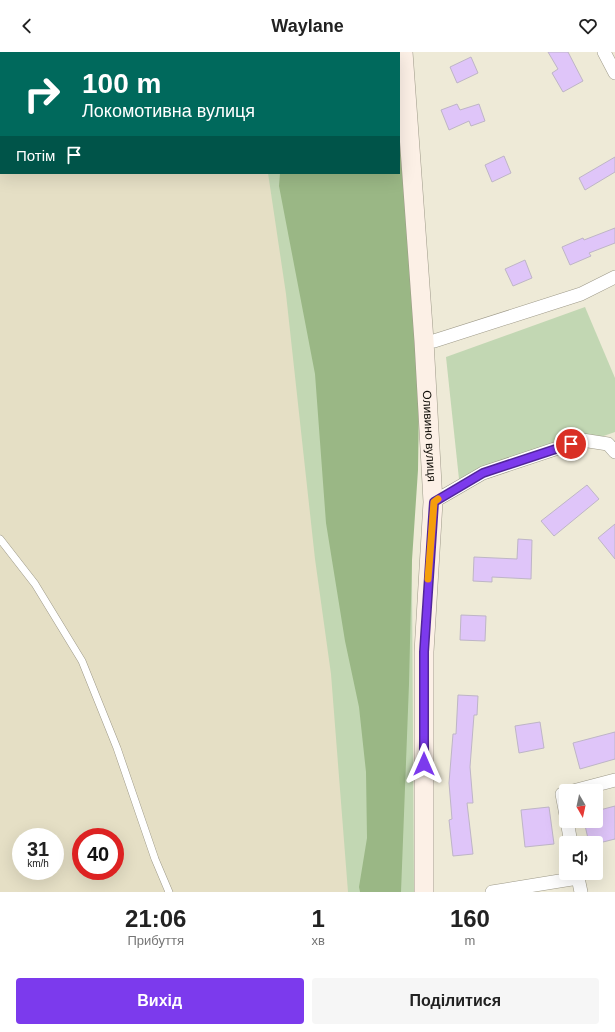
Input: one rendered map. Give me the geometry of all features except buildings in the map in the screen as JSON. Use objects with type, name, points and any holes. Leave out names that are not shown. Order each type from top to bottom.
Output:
[{"type":"street","name":"Оливино вулиця","points":[[403,52],[434,502],[424,652],[424,892]]},
{"type":"street","points":[[604,52],[615,73]]},
{"type":"street","points":[[424,341],[434,341],[581,294],[615,277]]},
{"type":"street","points":[[434,502],[483,473],[582,440],[608,444],[615,452]]},
{"type":"street","points":[[599,784],[615,780]]},
{"type":"street","points":[[492,892],[559,880]]},
{"type":"street","points":[[579,880],[581,892]]},
{"type":"lane","points":[[0,539],[35,584],[82,661],[117,748],[155,859],[169,892]]},
{"type":"shaded area","points":[[0,174],[274,174],[360,892],[0,892]]},
{"type":"green space","points":[[400,108],[419,405],[418,470],[412,560],[401,892],[360,892],[359,887],[367,838],[366,772],[359,707],[345,641],[326,523],[315,374],[279,186],[280,174],[400,174]]},
{"type":"green space","points":[[268,174],[399,174],[412,306],[414,892],[348,892],[331,674],[315,559],[286,294]]},
{"type":"green space","points":[[585,307],[615,378],[615,432],[474,481],[459,479],[446,357]]},
{"type":"slow traffic","points":[[428,579],[434,502],[438,499]]},
{"type":"route","points":[[424,764],[424,652],[434,502],[483,473],[571,444]]}]
